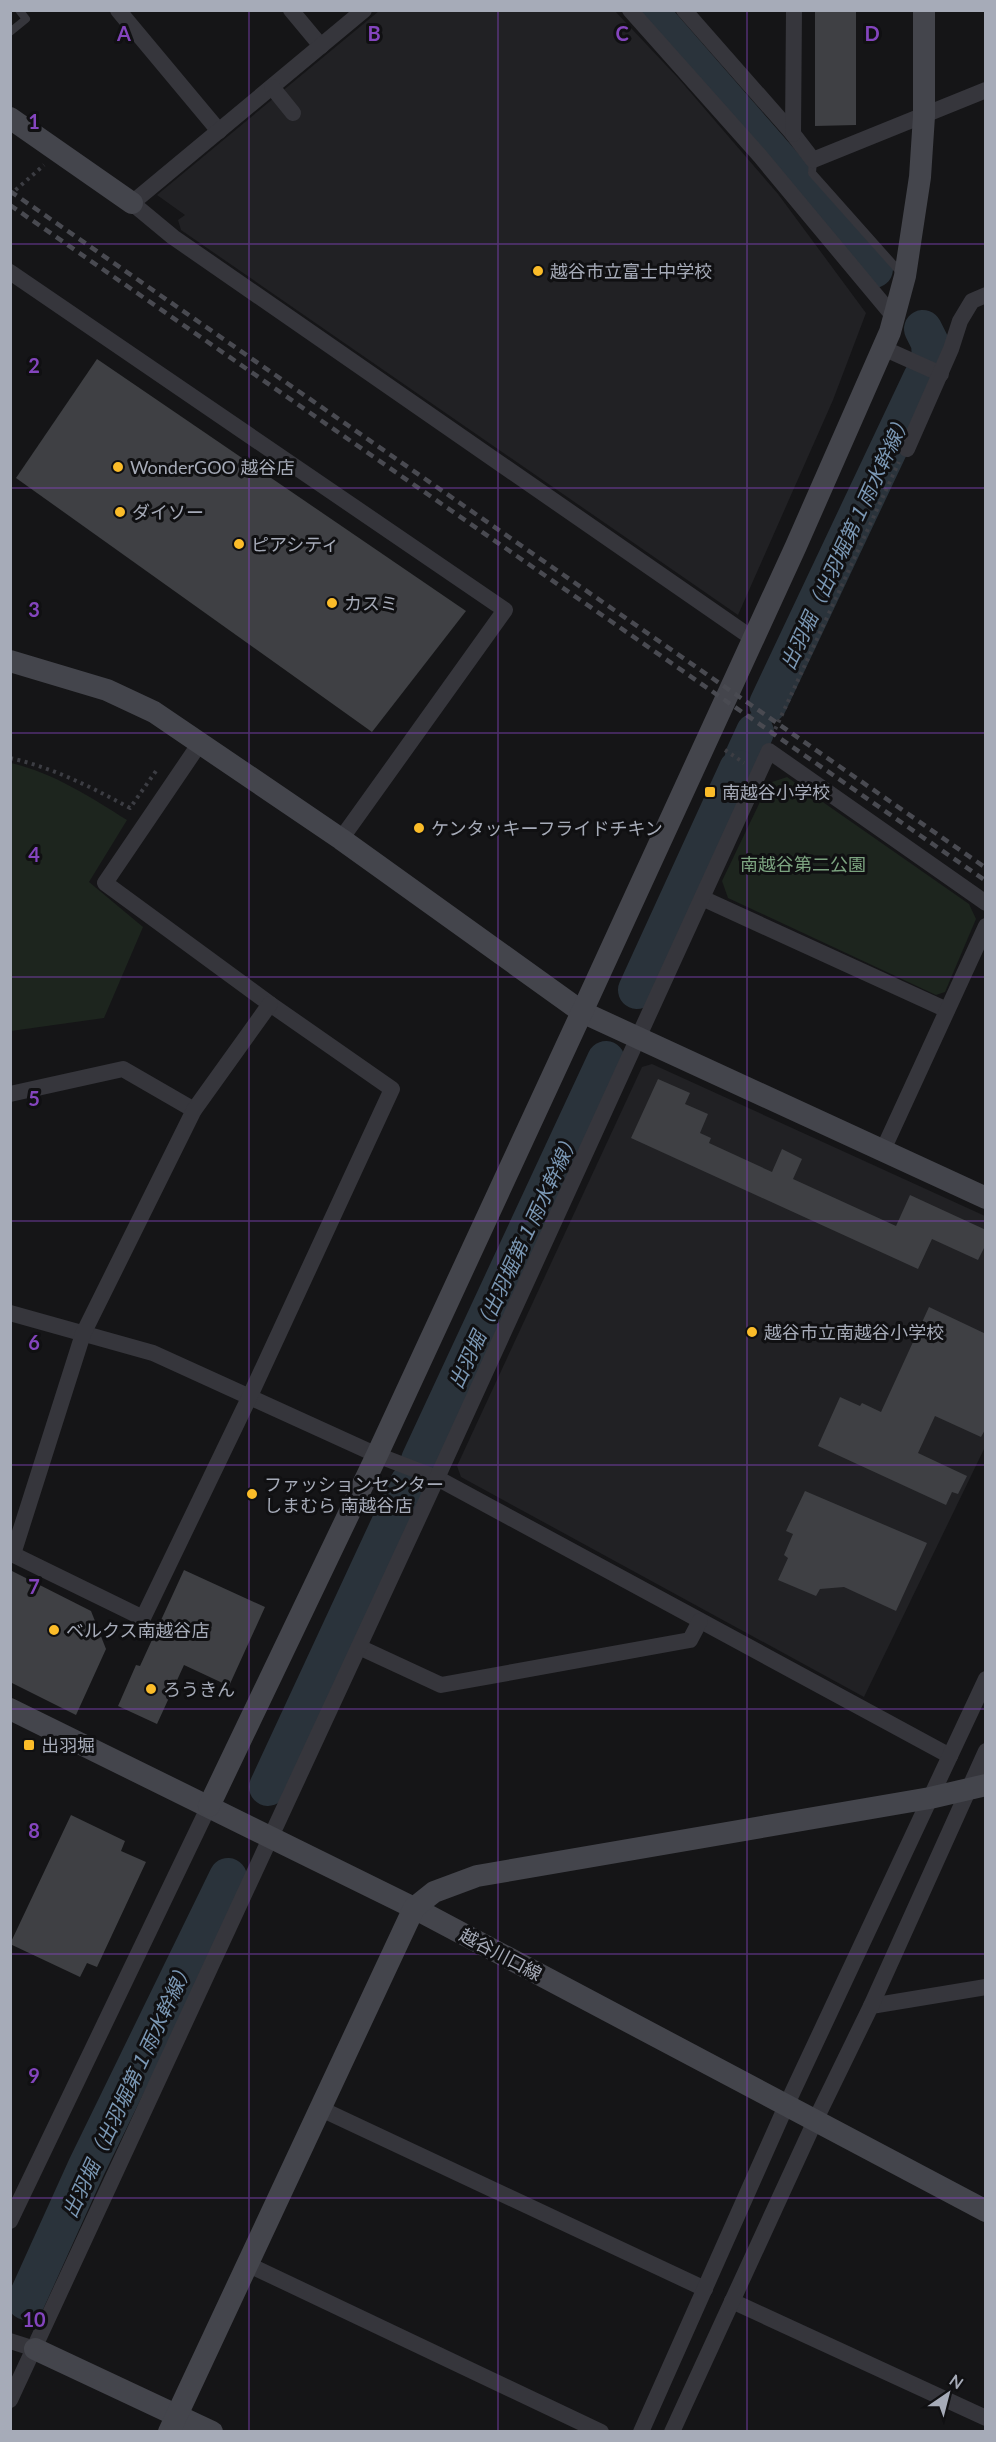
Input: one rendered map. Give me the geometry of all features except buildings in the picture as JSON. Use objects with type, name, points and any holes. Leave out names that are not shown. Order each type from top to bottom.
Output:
[{"type":"street","points":[[118,10],[219,131]]},
{"type":"street","points":[[291,10],[321,46]]},
{"type":"street","points":[[132,203],[364,10]]},
{"type":"street","points":[[630,10],[760,156],[895,314]]},
{"type":"street","points":[[684,10],[813,160],[986,90]]},
{"type":"street","points":[[793,134],[794,10]]},
{"type":"street","points":[[10,2221],[377,1455],[796,546],[883,348],[904,278],[921,177],[924,116],[924,10]]},
{"type":"street","points":[[272,87],[293,113]]},
{"type":"street","points":[[10,118],[132,203],[183,243],[752,638]]},
{"type":"street","points":[[10,272],[505,610],[341,839]]},
{"type":"street","points":[[907,449],[941,374],[960,321],[972,302],[986,295]]},
{"type":"street","points":[[883,348],[941,374]]},
{"type":"street","points":[[10,661],[106,690],[154,712],[341,839],[582,1012],[986,1198]]},
{"type":"street","points":[[200,743],[105,883],[270,1004],[392,1089],[249,1398],[143,1618],[12,1554],[83,1334],[194,1110],[270,1004]]},
{"type":"street","points":[[10,2400],[437,1478],[769,751],[986,903]]},
{"type":"street","points":[[702,898],[948,1011]]},
{"type":"street","points":[[884,1150],[986,926]]},
{"type":"street","points":[[10,1094],[123,1069],[194,1110]]},
{"type":"street","points":[[10,1313],[153,1353],[377,1455],[437,1478],[950,1755]]},
{"type":"street","points":[[359,1647],[441,1685],[690,1640],[700,1621]]},
{"type":"street","points":[[641,2432],[786,2106],[986,1679]]},
{"type":"street","name":"越谷川口線","points":[[10,1709],[414,1908],[986,2211]]},
{"type":"street","points":[[672,2432],[815,2121],[977,1786],[986,1751]]},
{"type":"street","points":[[173,2423],[414,1908],[434,1892],[477,1876],[930,1798],[977,1786]]},
{"type":"street","points":[[871,2006],[986,1987]]},
{"type":"street","points":[[319,2108],[705,2289]]},
{"type":"street","points":[[247,2264],[601,2432]]},
{"type":"street","points":[[732,2301],[986,2418]]},
{"type":"street","points":[[10,2341],[35,2349],[173,2423],[212,2432]]},
{"type":"lane","points":[[10,32],[26,19],[19,10]]},
{"type":"lane","points":[[813,160],[812,172],[904,278]]},
{"type":"path","points":[[10,195],[58,152]]},
{"type":"path","points":[[769,751],[769,742],[907,449]]},
{"type":"path","points":[[10,758],[29,762],[81,781],[129,808],[157,770]]},
{"type":"shaded area","name":"越谷市立富士中学校","points":[[379,11],[615,11],[679,79],[778,194],[866,313],[833,400],[738,615],[181,230],[178,220],[185,215],[157,195]]},
{"type":"shaded area","name":"越谷市立南越谷小学校","points":[[652,1064],[985,1216],[985,1447],[864,1697],[461,1477],[457,1466],[642,1067]]},
{"type":"green space","points":[[11,763],[57,779],[127,820],[89,882],[143,927],[104,1018],[11,1031]]},
{"type":"green space","name":"南越谷第二公園","points":[[787,777],[969,904],[976,919],[945,992],[936,995],[728,898],[722,881],[769,783]]},
{"type":"waterway","name":"出羽堀（出羽堀第１雨水幹線）","points":[[648,10],[874,269]]},
{"type":"waterway","name":"出羽堀（出羽堀第１雨水幹線）","points":[[923,329],[930,343],[931,359]]},
{"type":"waterway","name":"出羽堀（出羽堀第１雨水幹線）","points":[[768,704],[922,378]]},
{"type":"waterway","name":"出羽堀（出羽堀第１雨水幹線）","points":[[744,756],[755,732]]},
{"type":"waterway","name":"出羽堀（出羽堀第１雨水幹線）","points":[[637,990],[738,769]]},
{"type":"waterway","name":"出羽堀（出羽堀第１雨水幹線）","points":[[420,1460],[606,1060]]},
{"type":"waterway","name":"出羽堀（出羽堀第１雨水幹線）","points":[[268,1787],[409,1483]]},
{"type":"waterway","name":"出羽堀（出羽堀第１雨水幹線）","points":[[26,2301],[87,2166],[228,1877]]},
{"type":"railway","points":[[10,191],[986,868]]},
{"type":"railway","points":[[10,205],[986,881]]},
{"type":"place","name":"越谷市立富士中学校","points":[[538,271]]},
{"type":"place","name":"WonderGOO 越谷店","points":[[118,467]]},
{"type":"place","name":"ダイソー","points":[[120,512]]},
{"type":"place","name":"ピアシティ","points":[[239,544]]},
{"type":"place","name":"カスミ","points":[[332,603]]},
{"type":"place","name":"南越谷小学校","points":[[710,792]]},
{"type":"place","name":"ケンタッキーフライドチキン","points":[[419,828]]},
{"type":"place","name":"越谷市立南越谷小学校","points":[[752,1332]]},
{"type":"place","name":"ファッションセンター しまむら 南越谷店","points":[[252,1494]]},
{"type":"place","name":"ベルクス南越谷店","points":[[54,1630]]},
{"type":"place","name":"ろうきん","points":[[151,1689]]},
{"type":"place","name":"出羽堀","points":[[29,1745]]}]
